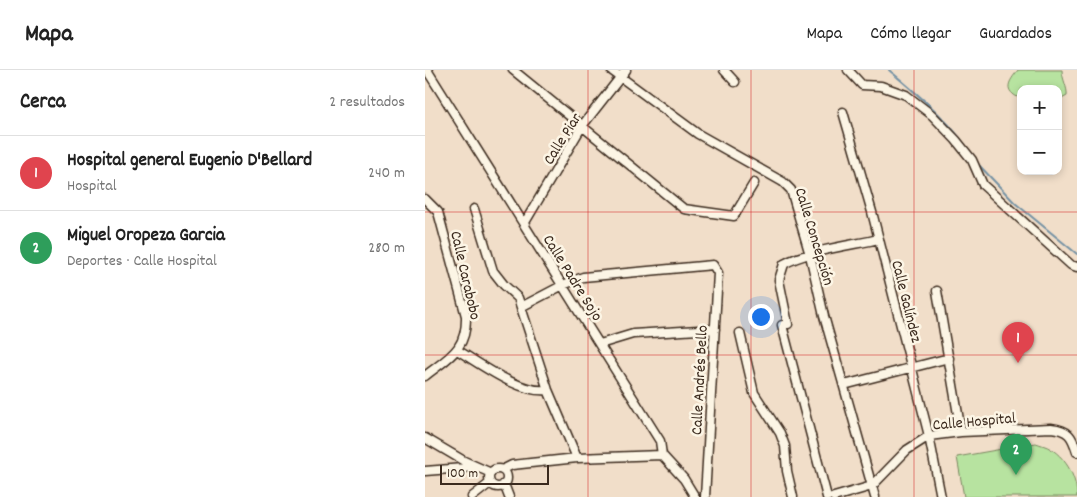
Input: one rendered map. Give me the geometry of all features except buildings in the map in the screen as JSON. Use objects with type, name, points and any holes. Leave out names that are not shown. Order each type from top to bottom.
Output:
[{"type":"street","name":"Calle Padre Sojo","points":[[427,70],[660,441],[661,455],[684,479],[692,497]]},
{"type":"street","points":[[513,70],[684,210],[734,216],[754,183]]},
{"type":"street","name":"Calle Concepción","points":[[611,70],[624,74],[697,134],[783,182],[791,190],[875,497]]},
{"type":"street","points":[[724,70],[735,82]]},
{"type":"street","points":[[848,70],[862,85],[881,86],[906,94],[932,115],[967,153],[983,185],[1071,265],[1077,267]]},
{"type":"street","name":"Calle Piar","points":[[524,224],[582,126],[624,74]]},
{"type":"street","name":"Calle Galíndez","points":[[843,112],[879,239],[910,368],[929,436],[941,497]]},
{"type":"street","name":"Calle Carabobo","points":[[425,199],[438,212],[465,316],[465,332],[462,344],[457,350]]},
{"type":"street","points":[[474,209],[493,271],[518,298],[548,390],[577,458]]},
{"type":"street","points":[[827,497],[785,324],[779,280],[781,270],[784,264],[791,260],[879,239]]},
{"type":"street","name":"Calle Andrés Bello","points":[[563,285],[583,277],[713,265],[717,273],[705,497]]},
{"type":"street","points":[[521,308],[563,285]]},
{"type":"street","points":[[937,291],[961,432]]},
{"type":"street","points":[[600,344],[633,334],[715,329]]},
{"type":"street","points":[[739,333],[754,392],[780,432],[785,446],[787,471],[793,497]]},
{"type":"street","points":[[425,376],[457,350],[516,383],[539,391],[548,390]]},
{"type":"street","points":[[843,385],[949,358]]},
{"type":"street","name":"Calle Hospital","points":[[834,497],[872,486],[907,450],[929,436],[961,432],[1051,428],[1061,429],[1075,439]]},
{"type":"street","points":[[425,438],[491,473]]},
{"type":"street","points":[[1075,439],[1077,452]]},
{"type":"street","points":[[504,484],[496,486],[491,483],[489,478],[491,473],[497,469],[502,470],[512,465],[577,458],[661,455]]},
{"type":"street","points":[[425,471],[478,466]]},
{"type":"street","points":[[502,470],[507,477],[504,484],[509,497]]},
{"type":"street","points":[[472,497],[491,483]]},
{"type":"green space","points":[[1018,70],[1062,70],[1067,96],[1062,99],[1062,85],[1017,85],[1017,97],[1009,89],[1012,78]]},
{"type":"green space","points":[[1036,443],[1046,446],[1062,458],[1073,477],[1077,497],[964,497],[957,457]]},
{"type":"waterway","points":[[889,70],[954,130],[971,154]]},
{"type":"waterway","points":[[978,164],[1015,203],[1077,254]]},
{"type":"place","name":"Hospital general Eugenio D'Bellard","points":[[1018,363]]},
{"type":"place","name":"Miguel Oropeza Garcia","points":[[1016,475]]}]
